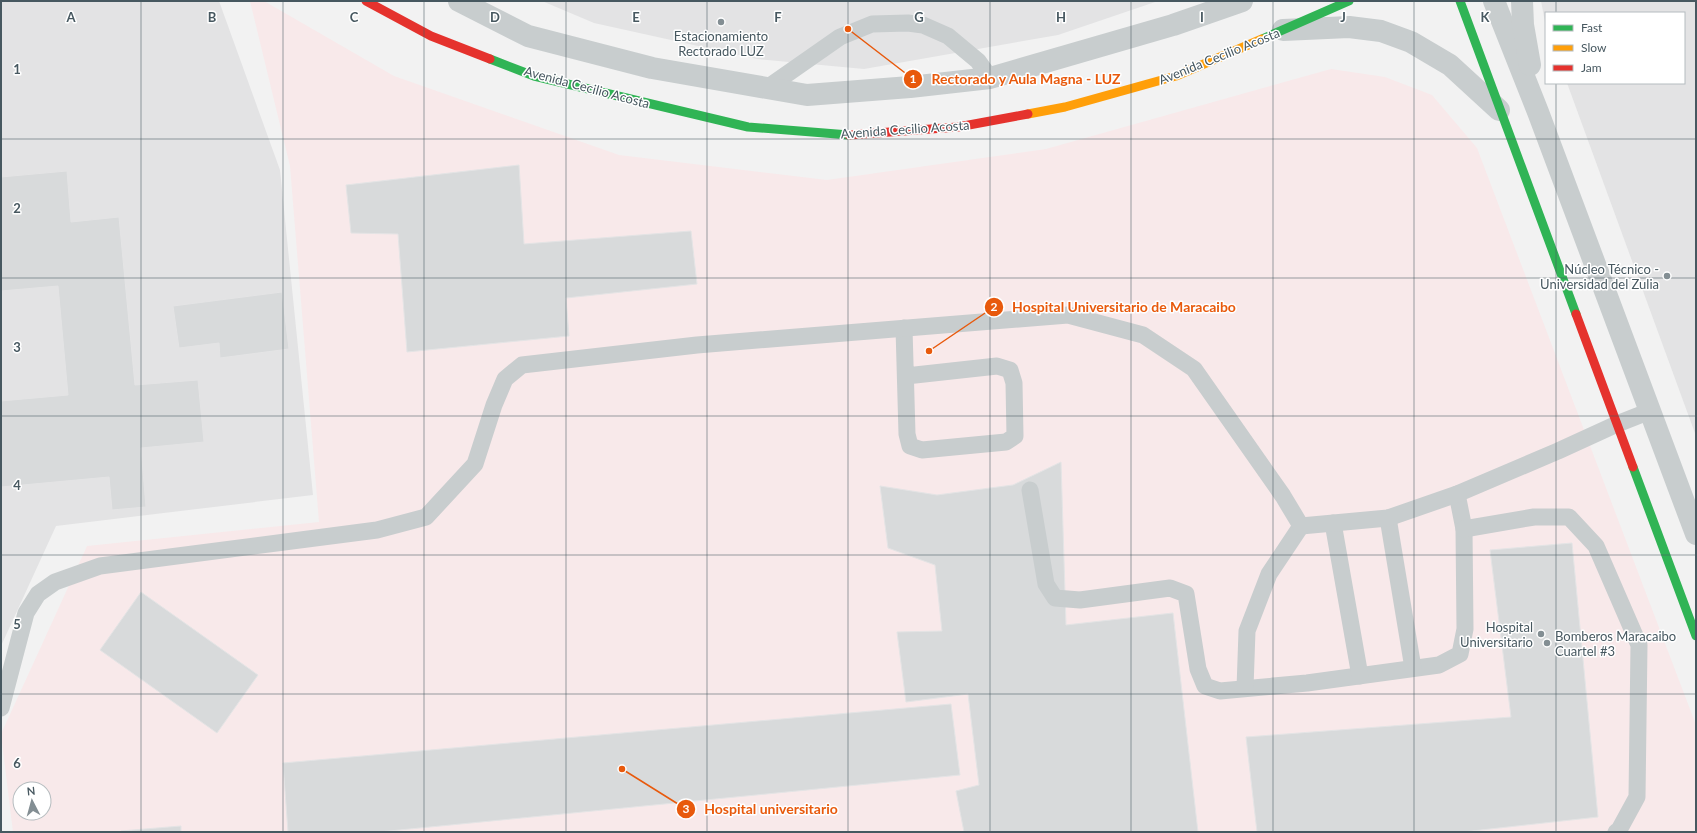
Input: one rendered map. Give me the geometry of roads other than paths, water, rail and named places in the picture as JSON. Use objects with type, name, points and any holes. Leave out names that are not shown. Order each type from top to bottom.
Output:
[{"type":"street","name":"Avenida Cecilio Acosta","points":[[366,1],[431,36],[534,76],[748,127],[850,136],[958,127],[1065,107],[1176,76],[1349,1]]},
{"type":"street","points":[[459,1],[528,36],[652,68],[807,95],[910,87],[990,78],[1173,25],[1242,1]]},
{"type":"street","points":[[1460,1],[1499,110],[1696,636]]},
{"type":"street","points":[[1494,1],[1538,112],[1696,534]]},
{"type":"street","points":[[1522,1],[1523,25],[1538,112]]},
{"type":"street","points":[[1283,30],[1349,27],[1381,31],[1411,42],[1450,64],[1499,110]]},
{"type":"lane","points":[[767,88],[840,36],[872,24],[908,23],[923,25],[948,36],[978,61],[990,78]]},
{"type":"lane","points":[[1,708],[26,612],[38,594],[55,582],[100,566],[377,530],[426,517],[475,464],[494,405],[505,379],[522,365],[697,345],[1068,315],[1143,335],[1194,369],[1283,496],[1301,526]]},
{"type":"lane","points":[[904,328],[907,434],[910,446],[922,450],[1006,442],[1016,436],[1014,383],[1010,370],[997,366],[906,376]]},
{"type":"lane","points":[[1301,526],[1388,518],[1457,494],[1650,411]]},
{"type":"lane","points":[[1030,490],[1046,584],[1055,598],[1080,600],[1170,588],[1186,594],[1198,668],[1205,686],[1220,691],[1360,676],[1439,665],[1460,654],[1465,629],[1464,529],[1457,494]]},
{"type":"lane","points":[[1464,529],[1534,517],[1569,516],[1596,546],[1639,645],[1637,797],[1619,830],[1616,832]]},
{"type":"lane","points":[[1388,518],[1413,668]]},
{"type":"lane","points":[[1333,523],[1360,676]]},
{"type":"lane","points":[[1245,688],[1247,631],[1269,574],[1301,526]]},
{"type":"place","name":"Estacionamiento Rectorado LUZ","points":[[721,22]]},
{"type":"place","name":"Rectorado y Aula Magna - LUZ","points":[[848,29]]},
{"type":"place","name":"Núcleo Técnico - Universidad del Zulia","points":[[1667,276]]},
{"type":"place","name":"Hospital Universitario de Maracaibo","points":[[929,351]]},
{"type":"place","name":"Hospital Universitario","points":[[1541,634]]},
{"type":"place","name":"Bomberos Maracaibo Cuartel #3","points":[[1547,643]]},
{"type":"place","name":"Hospital universitario","points":[[622,769]]}]
